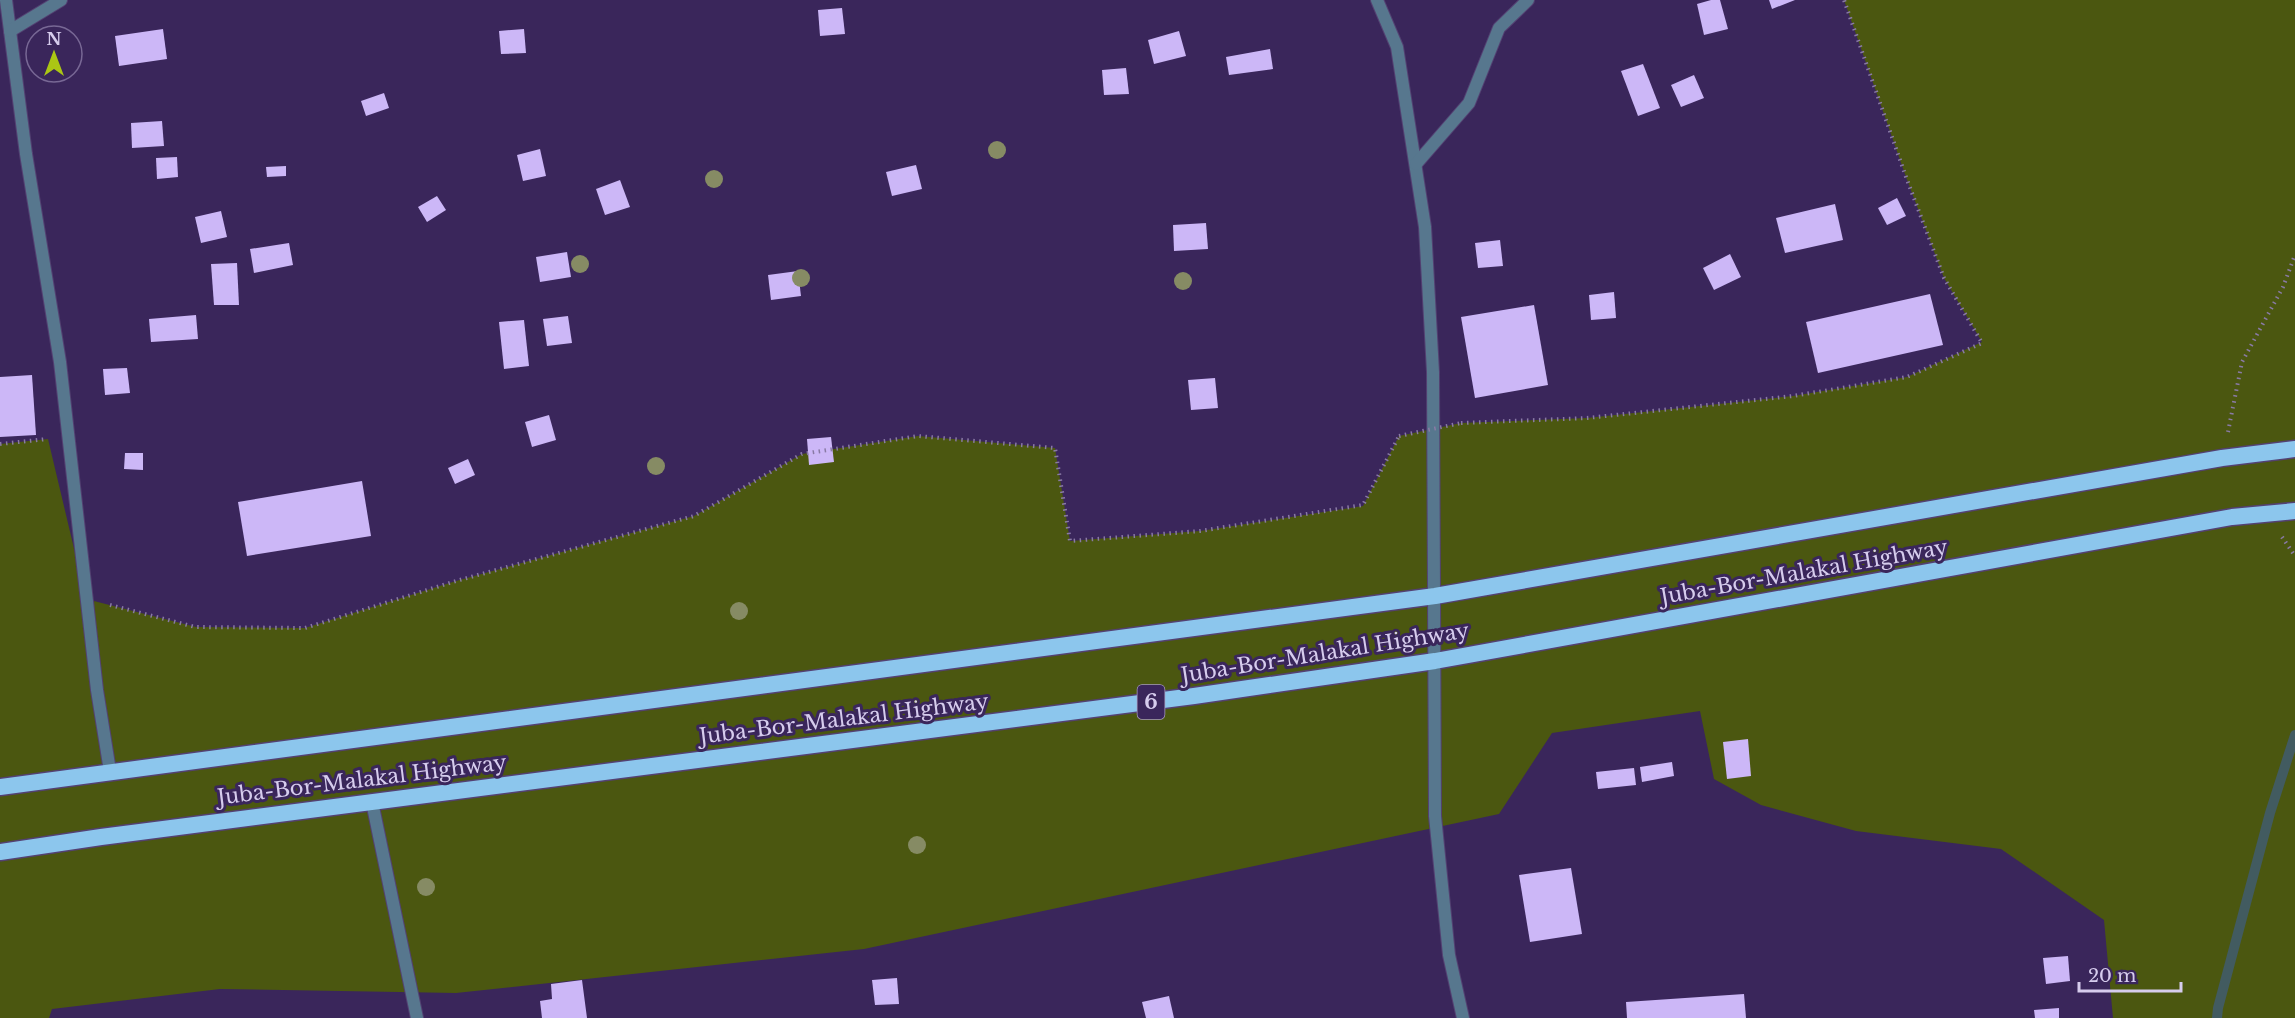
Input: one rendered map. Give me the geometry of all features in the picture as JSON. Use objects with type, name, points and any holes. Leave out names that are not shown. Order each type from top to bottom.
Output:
[{"type":"highway","name":"Juba-Bor-Malakal Highway","points":[[0,787],[1434,596],[2222,458],[2295,449]]},
{"type":"highway","name":"Juba-Bor-Malakal Highway","points":[[0,852],[1194,696],[1435,661],[2232,517],[2295,511]]},
{"type":"street","points":[[6,0],[26,154],[60,362],[97,690],[110,771]]},
{"type":"street","points":[[10,31],[61,0]]},
{"type":"street","points":[[1377,0],[1397,46],[1425,227],[1433,372],[1435,816],[1449,955],[1463,1018]]},
{"type":"street","points":[[1416,164],[1469,103],[1499,28],[1528,0]]},
{"type":"street","points":[[372,802],[417,1018]]},
{"type":"path","points":[[86,599],[195,627],[305,628],[456,581],[694,516],[802,454],[918,436],[1055,448],[1070,541],[1200,531],[1363,506],[1399,436],[1461,423],[1587,418],[1793,396],[1907,377],[1982,343],[1944,278],[1844,0]]},
{"type":"path","points":[[2222,458],[2242,362],[2283,287],[2295,255]]},
{"type":"path","points":[[0,444],[48,439],[51,450]]},
{"type":"green space","points":[[1844,0],[2295,0],[2295,1018],[2113,1018],[2104,920],[2001,849],[1856,831],[1761,805],[1714,779],[1700,711],[1552,733],[1499,814],[864,949],[456,993],[220,989],[52,1009],[49,1018],[0,1018],[0,444],[48,439],[86,599],[196,627],[305,628],[456,581],[694,516],[802,454],[918,436],[1055,448],[1070,541],[1200,531],[1363,506],[1399,436],[1461,423],[1587,418],[1793,396],[1907,377],[1982,342],[1944,278]]},
{"type":"building","points":[[1720,0],[1728,29],[1704,35],[1697,4]]},
{"type":"building","points":[[1769,0],[1795,0],[1772,9]]},
{"type":"building","points":[[842,8],[845,34],[820,36],[818,10]]},
{"type":"building","points":[[163,29],[167,59],[119,66],[115,36]]},
{"type":"building","points":[[524,29],[526,53],[501,54],[499,31]]},
{"type":"building","points":[[1179,31],[1186,56],[1154,64],[1148,40]]},
{"type":"building","points":[[1270,49],[1273,69],[1229,75],[1226,57]]},
{"type":"building","points":[[1643,64],[1660,108],[1638,116],[1621,71]]},
{"type":"building","points":[[1126,68],[1129,94],[1104,95],[1102,70]]},
{"type":"building","points":[[1694,75],[1704,98],[1681,107],[1671,85]]},
{"type":"building","points":[[384,93],[389,108],[366,116],[361,101]]},
{"type":"building","points":[[162,121],[164,146],[132,148],[131,123]]},
{"type":"building","points":[[540,149],[546,176],[523,181],[517,155]]},
{"type":"building","points":[[177,157],[178,177],[157,179],[156,158]]},
{"type":"building","points":[[916,165],[922,189],[892,196],[886,172]]},
{"type":"building","points":[[286,166],[286,176],[267,177],[266,167]]},
{"type":"building","points":[[620,180],[630,207],[605,215],[596,189]]},
{"type":"building","points":[[437,196],[446,210],[427,222],[418,207]]},
{"type":"building","points":[[1897,198],[1906,216],[1887,225],[1878,208]]},
{"type":"building","points":[[1835,204],[1843,240],[1785,253],[1776,218]]},
{"type":"building","points":[[221,211],[227,237],[201,243],[195,217]]},
{"type":"building","points":[[1206,223],[1208,249],[1174,251],[1173,225]]},
{"type":"building","points":[[1500,240],[1503,266],[1478,268],[1475,243]]},
{"type":"building","points":[[289,243],[293,265],[254,273],[250,249]]},
{"type":"building","points":[[567,252],[571,277],[540,282],[536,257]]},
{"type":"building","points":[[1730,254],[1741,277],[1714,290],[1703,268]]},
{"type":"building","points":[[237,263],[239,305],[214,305],[211,264]]},
{"type":"building","points":[[798,271],[801,296],[771,300],[768,275]]},
{"type":"building","points":[[1614,292],[1616,318],[1591,320],[1589,295]]},
{"type":"building","points":[[1930,294],[1943,345],[1818,373],[1806,322]]},
{"type":"building","points":[[1534,305],[1548,385],[1475,398],[1461,317]]},
{"type":"building","points":[[196,315],[198,339],[151,342],[149,319]]},
{"type":"building","points":[[568,316],[572,343],[547,346],[543,319]]},
{"type":"building","points":[[524,320],[529,366],[504,369],[499,322]]},
{"type":"building","points":[[127,368],[130,393],[105,395],[103,369]]},
{"type":"building","points":[[32,375],[36,435],[0,437],[0,377]]},
{"type":"building","points":[[1215,378],[1218,408],[1191,410],[1188,380]]},
{"type":"building","points":[[549,415],[556,440],[532,447],[525,422]]},
{"type":"building","points":[[831,437],[834,462],[809,465],[807,439]]},
{"type":"building","points":[[125,453],[143,453],[143,470],[124,469]]},
{"type":"building","points":[[468,459],[475,475],[455,484],[448,468]]},
{"type":"building","points":[[362,481],[371,536],[247,556],[238,502]]},
{"type":"building","points":[[1748,739],[1751,776],[1727,779],[1723,742]]},
{"type":"building","points":[[1672,762],[1674,776],[1642,782],[1640,767]]},
{"type":"building","points":[[1634,768],[1636,785],[1598,789],[1596,772]]},
{"type":"building","points":[[1571,868],[1582,934],[1530,942],[1519,875]]},
{"type":"building","points":[[2068,956],[2070,981],[2046,984],[2043,958]]},
{"type":"building","points":[[897,978],[899,1004],[875,1005],[872,980]]},
{"type":"building","points":[[582,980],[587,1018],[542,1018],[540,1001],[552,999],[551,984]]},
{"type":"building","points":[[1744,994],[1746,1018],[1627,1018],[1626,1002]]},
{"type":"building","points":[[1169,996],[1174,1018],[1146,1018],[1142,1002]]},
{"type":"building","points":[[2059,1008],[2059,1018],[2035,1018],[2034,1010]]},
{"type":"waterway","points":[[2217,1018],[2270,813],[2295,735]]}]
